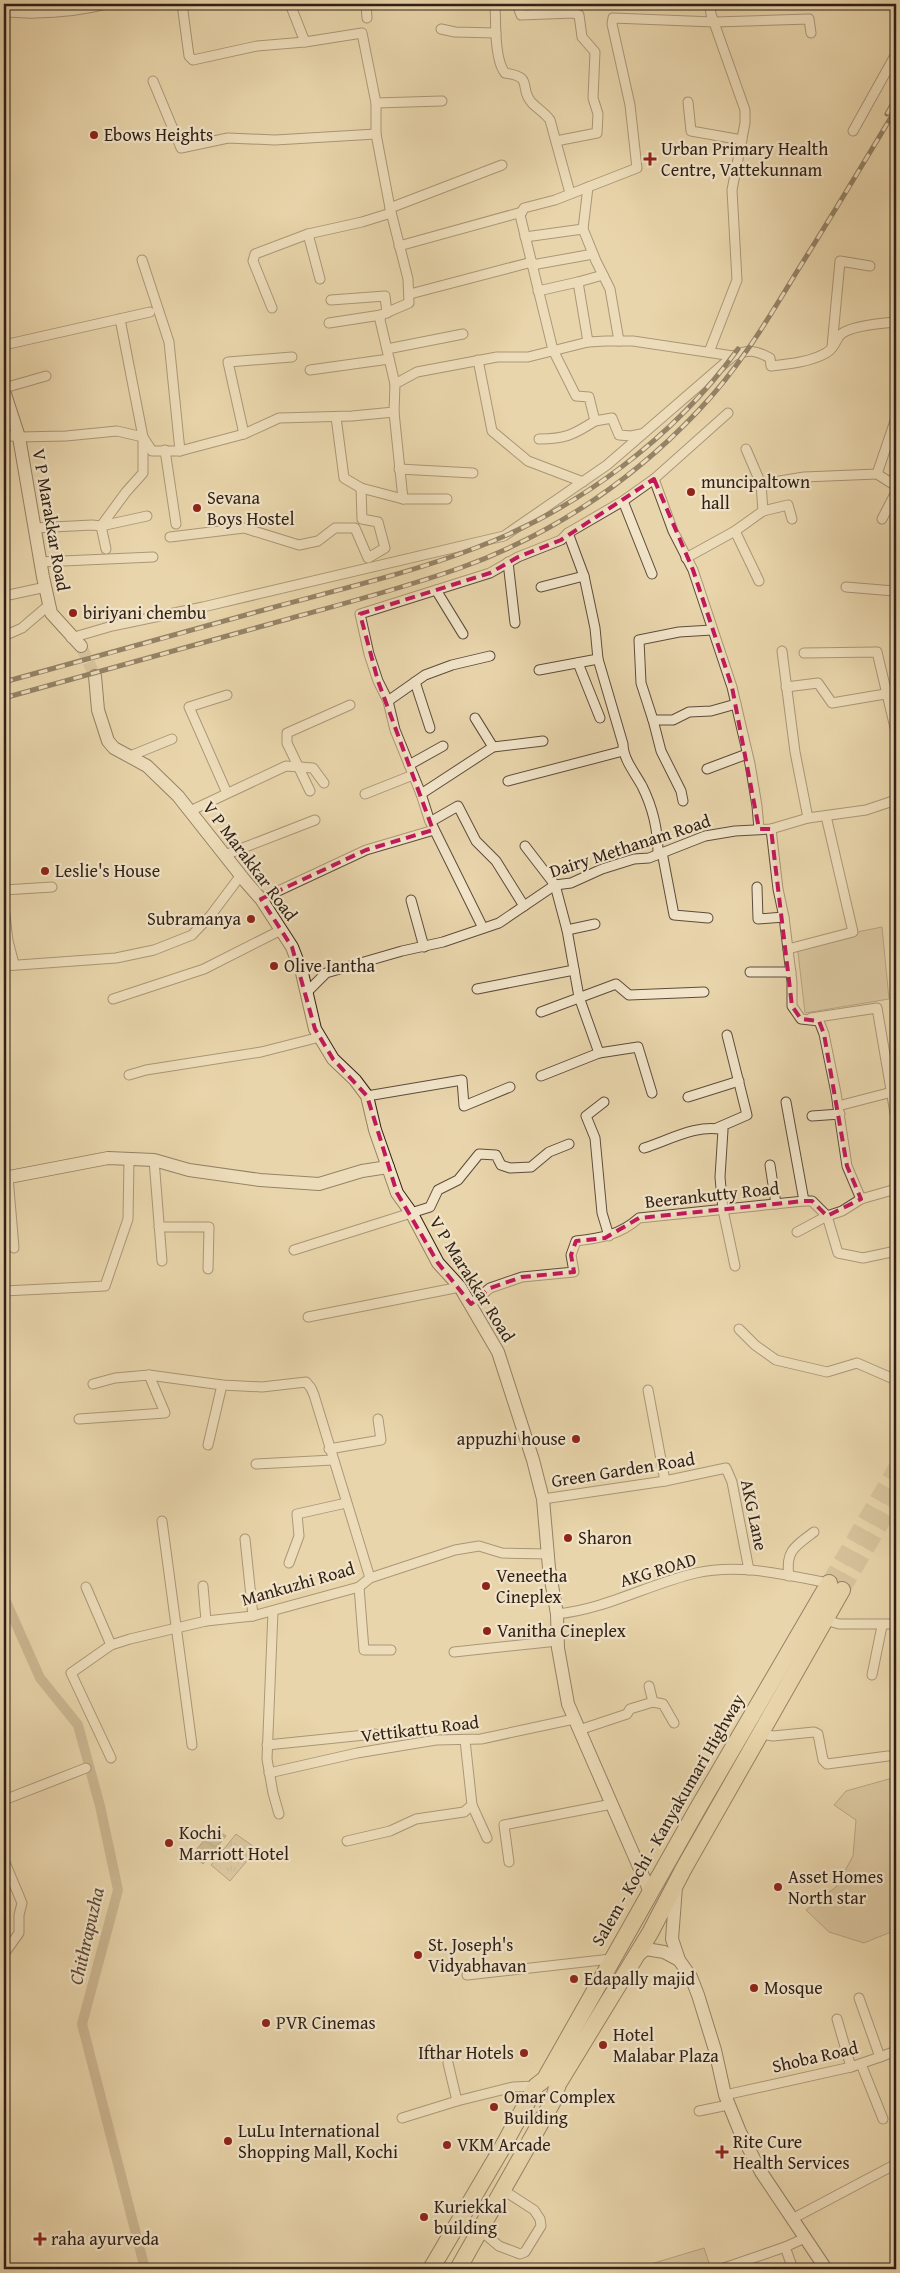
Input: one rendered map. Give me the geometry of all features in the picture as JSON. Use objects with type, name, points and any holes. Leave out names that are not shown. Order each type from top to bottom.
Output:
[{"type":"highway","points":[[431,2269],[502,2150],[546,2083],[635,1958],[684,1868],[826,1620],[836,1586]]},
{"type":"highway","name":"Salem - Kochi - Kanyakumari Highway","points":[[546,2083],[611,1959],[650,1892],[836,1586]]},
{"type":"highway","points":[[458,2269],[554,2101],[546,2083]]},
{"type":"street","points":[[4,13],[13,11],[34,14],[107,4]]},
{"type":"street","points":[[182,4],[189,56],[192,60],[257,46],[305,42],[362,33],[376,104],[376,134],[390,211],[410,294],[409,303],[384,314],[329,323]]},
{"type":"street","points":[[290,4],[305,42]]},
{"type":"street","points":[[366,4],[367,18]]},
{"type":"street","points":[[495,4],[496,33],[501,68],[505,73],[517,75],[524,80],[532,103],[544,111],[550,120],[570,193]]},
{"type":"street","points":[[517,4],[521,15],[573,13],[579,15],[582,37],[595,52],[592,98],[598,114],[597,133],[556,142]]},
{"type":"street","points":[[709,352],[737,280],[732,190],[742,140],[745,110],[714,22],[710,4]]},
{"type":"street","points":[[594,421],[589,397],[576,396],[553,350],[520,216],[524,208],[555,200],[637,168],[630,105],[612,24],[613,18],[714,22],[809,19],[811,33]]},
{"type":"street","points":[[441,29],[454,32],[496,33]]},
{"type":"street","points":[[852,131],[896,54]]},
{"type":"street","points":[[154,81],[181,148],[228,138],[275,140],[376,134]]},
{"type":"street","points":[[376,104],[442,100]]},
{"type":"street","points":[[688,102],[691,131],[742,140]]},
{"type":"street","points":[[272,308],[253,261],[255,254],[308,234],[362,222],[502,166]]},
{"type":"street","points":[[588,186],[583,228],[610,289],[619,341]]},
{"type":"street","points":[[399,246],[522,212]]},
{"type":"street","points":[[525,237],[583,228]]},
{"type":"street","points":[[308,234],[320,279]]},
{"type":"street","points":[[410,294],[532,264],[593,254]]},
{"type":"street","points":[[142,260],[169,342],[180,450]]},
{"type":"street","points":[[831,349],[840,261],[870,266]]},
{"type":"street","points":[[538,291],[603,275]]},
{"type":"street","points":[[578,282],[588,342]]},
{"type":"street","points":[[331,300],[386,296],[384,314],[380,320],[395,384],[394,412],[403,499]]},
{"type":"street","points":[[4,345],[150,312]]},
{"type":"street","points":[[106,549],[101,526],[126,492],[143,473],[143,437],[120,319]]},
{"type":"street","points":[[76,642],[112,626],[203,607],[504,536],[607,465],[734,356],[746,350],[760,352],[770,358],[770,366],[789,365],[818,357],[831,349],[840,335],[848,330],[896,322]]},
{"type":"street","points":[[387,348],[463,334]]},
{"type":"street","points":[[395,384],[417,372],[497,357],[528,357],[588,342],[619,341],[734,356]]},
{"type":"street","points":[[244,434],[228,362],[292,357]]},
{"type":"street","points":[[310,370],[389,359]]},
{"type":"street","points":[[478,360],[492,431],[528,461],[583,482]]},
{"type":"street","points":[[4,390],[46,376]]},
{"type":"street","name":"V P Marakkar Road","points":[[4,390],[19,437],[49,605],[56,620],[76,642]]},
{"type":"street","points":[[4,435],[19,437],[66,436],[116,431],[143,437],[152,452],[180,450],[244,434],[278,418],[336,417],[394,412]]},
{"type":"street","points":[[483,928],[432,826],[395,730],[388,701],[378,681],[369,654],[360,614],[490,573],[508,562],[561,540],[568,533],[654,479],[728,412]]},
{"type":"street","points":[[336,417],[339,455],[344,478],[361,488],[403,499],[447,499]]},
{"type":"street","points":[[539,439],[559,439],[574,435],[594,421],[612,418],[619,435],[632,436],[643,434]]},
{"type":"street","points":[[877,474],[896,418]]},
{"type":"street","points":[[746,449],[762,484],[763,511]]},
{"type":"street","points":[[166,450],[176,524]]},
{"type":"street","points":[[399,469],[473,473]]},
{"type":"street","points":[[762,484],[804,478],[877,474],[896,486]]},
{"type":"street","points":[[654,479],[704,602],[712,630],[725,663],[747,754],[757,806],[759,829]]},
{"type":"street","points":[[170,536],[244,528],[299,545],[318,541],[335,528],[355,528],[368,558],[385,548],[378,522],[362,519],[361,488]]},
{"type":"street","points":[[882,519],[896,492]]},
{"type":"street","points":[[623,500],[652,574]]},
{"type":"street","points":[[686,558],[735,531],[763,511],[788,505],[792,519]]},
{"type":"street","points":[[34,528],[92,524],[101,526],[147,516]]},
{"type":"street","points":[[735,531],[759,581]]},
{"type":"street","points":[[568,533],[584,576],[595,628],[598,659],[623,744],[623,751],[652,811],[674,915],[708,918]]},
{"type":"street","points":[[40,562],[153,557]]},
{"type":"street","points":[[508,562],[515,622]]},
{"type":"street","points":[[541,587],[584,576]]},
{"type":"street","points":[[846,586],[894,591],[896,594]]},
{"type":"street","points":[[4,596],[46,587]]},
{"type":"street","points":[[436,590],[463,634]]},
{"type":"street","points":[[4,636],[22,628],[49,605]]},
{"type":"street","points":[[683,801],[681,791],[661,751],[641,683],[638,640],[679,632],[712,630]]},
{"type":"street","points":[[782,651],[795,752],[808,818]]},
{"type":"street","points":[[804,653],[877,652],[885,694],[896,732]]},
{"type":"street","points":[[388,701],[424,675],[452,665],[490,656]]},
{"type":"street","points":[[539,670],[598,659]]},
{"type":"street","points":[[578,663],[600,718]]},
{"type":"street","name":"V P Marakkar Road","points":[[95,676],[98,710],[104,733],[114,748],[147,766],[190,810],[261,899],[292,947],[302,973],[315,1029],[333,1058],[355,1080],[366,1096],[375,1130],[397,1193],[412,1214],[438,1263],[460,1287],[471,1304],[498,1352],[533,1460],[543,1499],[549,1568],[557,1614],[558,1641],[568,1704],[650,1892]]},
{"type":"street","points":[[415,682],[430,728]]},
{"type":"street","points":[[786,687],[818,683],[832,703],[885,694]]},
{"type":"street","points":[[227,695],[189,707],[227,793]]},
{"type":"street","points":[[653,720],[674,720],[689,712],[711,710],[736,704]]},
{"type":"street","points":[[310,791],[287,743],[287,733],[350,705]]},
{"type":"street","points":[[475,718],[493,747]]},
{"type":"street","points":[[130,756],[172,738]]},
{"type":"street","points":[[421,794],[493,747],[542,741]]},
{"type":"street","points":[[409,765],[443,746]]},
{"type":"street","points":[[508,781],[623,751]]},
{"type":"street","points":[[707,769],[747,754]]},
{"type":"street","points":[[190,810],[286,766],[313,768],[324,783]]},
{"type":"street","points":[[365,794],[413,774]]},
{"type":"street","name":"Dairy Methanam Road","points":[[306,993],[326,973],[424,947],[499,922],[555,886],[571,883],[602,869],[660,853],[705,836],[771,829],[808,818],[866,810],[896,800]]},
{"type":"street","points":[[261,899],[366,850],[432,826],[458,806],[476,841],[496,861],[524,906]]},
{"type":"street","points":[[788,949],[853,932],[826,816]]},
{"type":"street","points":[[225,855],[315,820]]},
{"type":"street","points":[[771,829],[791,972],[792,1006],[801,1019],[819,1021],[824,1034],[839,1110],[847,1166],[862,1199]]},
{"type":"street","points":[[525,846],[555,886],[567,930],[579,997],[599,1053]]},
{"type":"street","points":[[4,966],[116,958],[154,950],[192,935],[211,915],[240,875]]},
{"type":"street","points":[[4,890],[52,887]]},
{"type":"street","points":[[757,887],[758,919],[784,917]]},
{"type":"street","points":[[411,900],[424,947]]},
{"type":"street","points":[[4,906],[8,941],[14,964]]},
{"type":"street","points":[[567,930],[596,924]]},
{"type":"street","points":[[114,1000],[204,969],[281,930]]},
{"type":"street","points":[[477,989],[574,970]]},
{"type":"street","points":[[750,972],[791,972]]},
{"type":"street","points":[[541,1012],[616,984],[629,995],[704,992]]},
{"type":"street","points":[[801,1019],[877,1008],[896,1119]]},
{"type":"street","points":[[644,1148],[697,1130],[717,1128],[747,1115],[727,1035]]},
{"type":"street","points":[[129,1074],[261,1052],[320,1037]]},
{"type":"street","points":[[541,1076],[599,1053],[638,1047],[652,1093]]},
{"type":"street","points":[[366,1096],[431,1087],[462,1080],[464,1106],[510,1087]]},
{"type":"street","points":[[688,1097],[739,1081]]},
{"type":"street","points":[[812,1116],[839,1110],[892,1092]]},
{"type":"street","points":[[604,1102],[586,1116],[595,1138],[602,1213],[609,1236]]},
{"type":"street","points":[[786,1102],[804,1201]]},
{"type":"street","points":[[717,1128],[723,1130],[720,1177],[723,1210],[735,1266]]},
{"type":"street","points":[[294,1250],[430,1207],[438,1190],[458,1180],[479,1154],[496,1155],[501,1165],[521,1168],[531,1167],[549,1152],[569,1144]]},
{"type":"street","points":[[14,1248],[6,1177],[108,1158],[154,1160],[189,1170],[260,1180],[319,1184],[362,1171],[388,1167]]},
{"type":"street","points":[[4,1290],[104,1286],[128,1219],[129,1159]]},
{"type":"street","points":[[154,1160],[162,1261]]},
{"type":"street","points":[[770,1165],[776,1204]]},
{"type":"street","points":[[797,1232],[827,1216],[842,1212],[862,1199],[896,1188]]},
{"type":"street","name":"Beerankutty Road","points":[[471,1304],[490,1288],[522,1277],[574,1272],[571,1255],[576,1241],[609,1236],[628,1228],[639,1218],[804,1201],[812,1201],[827,1216]]},
{"type":"street","points":[[827,1216],[838,1253],[863,1258],[896,1251]]},
{"type":"street","points":[[159,1227],[209,1227],[208,1269]]},
{"type":"street","points":[[308,1317],[460,1287]]},
{"type":"street","points":[[739,1329],[755,1345],[776,1360],[827,1372],[858,1363],[896,1380]]},
{"type":"street","points":[[79,1419],[165,1413],[149,1375]]},
{"type":"street","points":[[93,1384],[115,1378],[149,1375],[222,1385],[262,1387],[306,1382],[311,1388],[370,1578]]},
{"type":"street","points":[[208,1446],[222,1385]]},
{"type":"street","points":[[648,1390],[665,1481]]},
{"type":"street","points":[[330,1449],[381,1440],[378,1419]]},
{"type":"street","points":[[256,1464],[332,1460]]},
{"type":"street","name":"Green Garden Road","points":[[543,1499],[665,1481],[726,1468]]},
{"type":"street","name":"AKG Lane","points":[[726,1468],[732,1482],[749,1570]]},
{"type":"street","points":[[288,1563],[299,1536],[298,1514],[346,1503]]},
{"type":"street","points":[[162,1521],[192,1745]]},
{"type":"street","points":[[789,1576],[786,1561],[794,1546],[814,1532]]},
{"type":"street","points":[[245,1539],[253,1616]]},
{"type":"street","name":"Mankuzhi Road","points":[[111,1758],[71,1673],[111,1645],[206,1621],[253,1616],[273,1611],[359,1587],[370,1578],[455,1550],[479,1546],[502,1553],[549,1554]]},
{"type":"street","name":"AKG ROAD","points":[[557,1614],[617,1600],[697,1573],[749,1570],[836,1586]]},
{"type":"street","points":[[203,1586],[206,1621]]},
{"type":"street","points":[[86,1587],[111,1645]]},
{"type":"street","points":[[359,1587],[364,1650],[391,1650]]},
{"type":"street","points":[[273,1611],[267,1745],[269,1773],[279,1814]]},
{"type":"street","points":[[826,1620],[839,1624],[882,1626],[896,1624]]},
{"type":"street","points":[[872,1675],[882,1626]]},
{"type":"street","points":[[454,1652],[558,1641]]},
{"type":"street","points":[[649,1686],[653,1702],[663,1704],[674,1723]]},
{"type":"street","name":"Vettikattu Road","points":[[269,1773],[357,1753],[436,1740],[465,1740],[577,1725],[627,1714],[630,1709],[653,1702]]},
{"type":"street","points":[[761,1734],[773,1736],[814,1732],[818,1734],[823,1760],[827,1764],[888,1756]]},
{"type":"street","points":[[267,1745],[375,1734]]},
{"type":"street","points":[[465,1740],[472,1805],[487,1838]]},
{"type":"street","points":[[4,1800],[86,1768]]},
{"type":"street","points":[[509,1862],[504,1825],[612,1804]]},
{"type":"street","points":[[347,1841],[390,1831],[416,1819],[464,1812],[472,1805]]},
{"type":"street","points":[[4,1860],[22,1903],[18,1933],[4,1954]]},
{"type":"street","points":[[684,1868],[677,1885],[672,1939],[678,1960],[691,1977],[698,1995],[715,2050],[727,2100],[740,2132],[761,2172],[826,2269]]},
{"type":"street","points":[[635,1958],[646,1949],[664,1952],[678,1960]]},
{"type":"street","points":[[466,1975],[611,1959]]},
{"type":"street","name":"Shoba Road","points":[[699,2111],[727,2100],[852,2067],[880,2057],[859,1998]]},
{"type":"street","points":[[837,2019],[852,2067]]},
{"type":"street","points":[[880,2057],[896,2051]]},
{"type":"street","points":[[448,2063],[457,2101]]},
{"type":"street","points":[[861,2064],[883,2120]]},
{"type":"street","points":[[402,2118],[457,2101],[513,2087],[546,2083]]},
{"type":"street","points":[[792,2218],[896,2164]]},
{"type":"street","points":[[480,2230],[499,2246],[520,2254],[525,2252],[541,2226],[534,2210],[503,2190]]},
{"type":"street","points":[[721,2269],[785,2247],[805,2238]]},
{"type":"street","points":[[785,2247],[794,2269]]},
{"type":"highlighted area","points":[[654,479],[693,570],[732,687],[759,829],[771,829],[792,1006],[801,1019],[819,1021],[824,1034],[847,1166],[861,1199],[827,1216],[812,1201],[804,1201],[639,1218],[605,1238],[576,1241],[571,1255],[574,1272],[522,1277],[490,1288],[471,1304],[438,1263],[397,1193],[367,1096],[333,1059],[315,1029],[292,947],[261,899],[366,850],[433,830],[378,681],[360,614],[490,573],[518,557],[561,540]]},
{"type":"green space","points":[[882,927],[889,999],[805,1013],[797,944]]},
{"type":"green space","points":[[896,1777],[896,1930],[864,1943],[829,1932],[806,1910],[836,1887],[853,1856],[856,1820],[834,1805],[846,1791]]},
{"type":"green space","points":[[236,1834],[257,1849],[230,1881],[211,1865]]},
{"type":"green space","points":[[704,2248],[711,2269],[645,2269],[644,2266]]},
{"type":"water","points":[[214,1828],[226,1836],[203,1864],[192,1855]]},
{"type":"waterway","name":"Chithrapuzha","points":[[4,1597],[40,1678],[78,1725],[100,1806],[118,1890],[82,2024],[145,2269]]},
{"type":"tunnel","points":[[81,646],[95,676]]},
{"type":"tunnel","points":[[829,1583],[896,1468]]},
{"type":"tunnel","points":[[842,1590],[896,1498]]},
{"type":"railway","points":[[887,114],[896,98]]},
{"type":"railway","points":[[4,698],[366,598],[437,576],[494,555],[558,522],[588,503],[618,483],[673,436],[726,379],[774,309],[896,109]]},
{"type":"railway","points":[[4,682],[402,573],[478,547],[516,531],[553,512],[588,490],[655,440],[685,412],[738,349]]},
{"type":"place","name":"Ebows Heights","points":[[94,135]]},
{"type":"place","name":"Urban Primary Health Centre, Vattekunnam","points":[[650,159]]},
{"type":"place","name":"muncipaltown hall","points":[[691,492]]},
{"type":"place","name":"Sevana Boys Hostel","points":[[197,508]]},
{"type":"place","name":"biriyani chembu","points":[[73,613]]},
{"type":"place","name":"Leslie's House","points":[[45,871]]},
{"type":"place","name":"Subramanya","points":[[251,919]]},
{"type":"place","name":"Olive Iantha","points":[[274,966]]},
{"type":"place","name":"appuzhi house","points":[[576,1439]]},
{"type":"place","name":"Sharon","points":[[568,1538]]},
{"type":"place","name":"Veneetha Cineplex","points":[[486,1586]]},
{"type":"place","name":"Vanitha Cineplex","points":[[487,1631]]},
{"type":"place","name":"Kochi Marriott Hotel","points":[[169,1843]]},
{"type":"place","name":"Asset Homes North star","points":[[778,1887]]},
{"type":"place","name":"St. Joseph's Vidyabhavan","points":[[418,1955]]},
{"type":"place","name":"Edapally majid","points":[[574,1979]]},
{"type":"place","name":"Mosque","points":[[754,1988]]},
{"type":"place","name":"PVR Cinemas","points":[[266,2023]]},
{"type":"place","name":"Hotel Malabar Plaza","points":[[603,2045]]},
{"type":"place","name":"Ifthar Hotels","points":[[524,2053]]},
{"type":"place","name":"Omar Complex Building","points":[[494,2107]]},
{"type":"place","name":"LuLu International Shopping Mall, Kochi","points":[[228,2141]]},
{"type":"place","name":"VKM Arcade","points":[[447,2145]]},
{"type":"place","name":"Rite Cure Health Services","points":[[722,2152]]},
{"type":"place","name":"Kuriekkal building","points":[[424,2217]]},
{"type":"place","name":"raha ayurveda","points":[[40,2239]]}]
